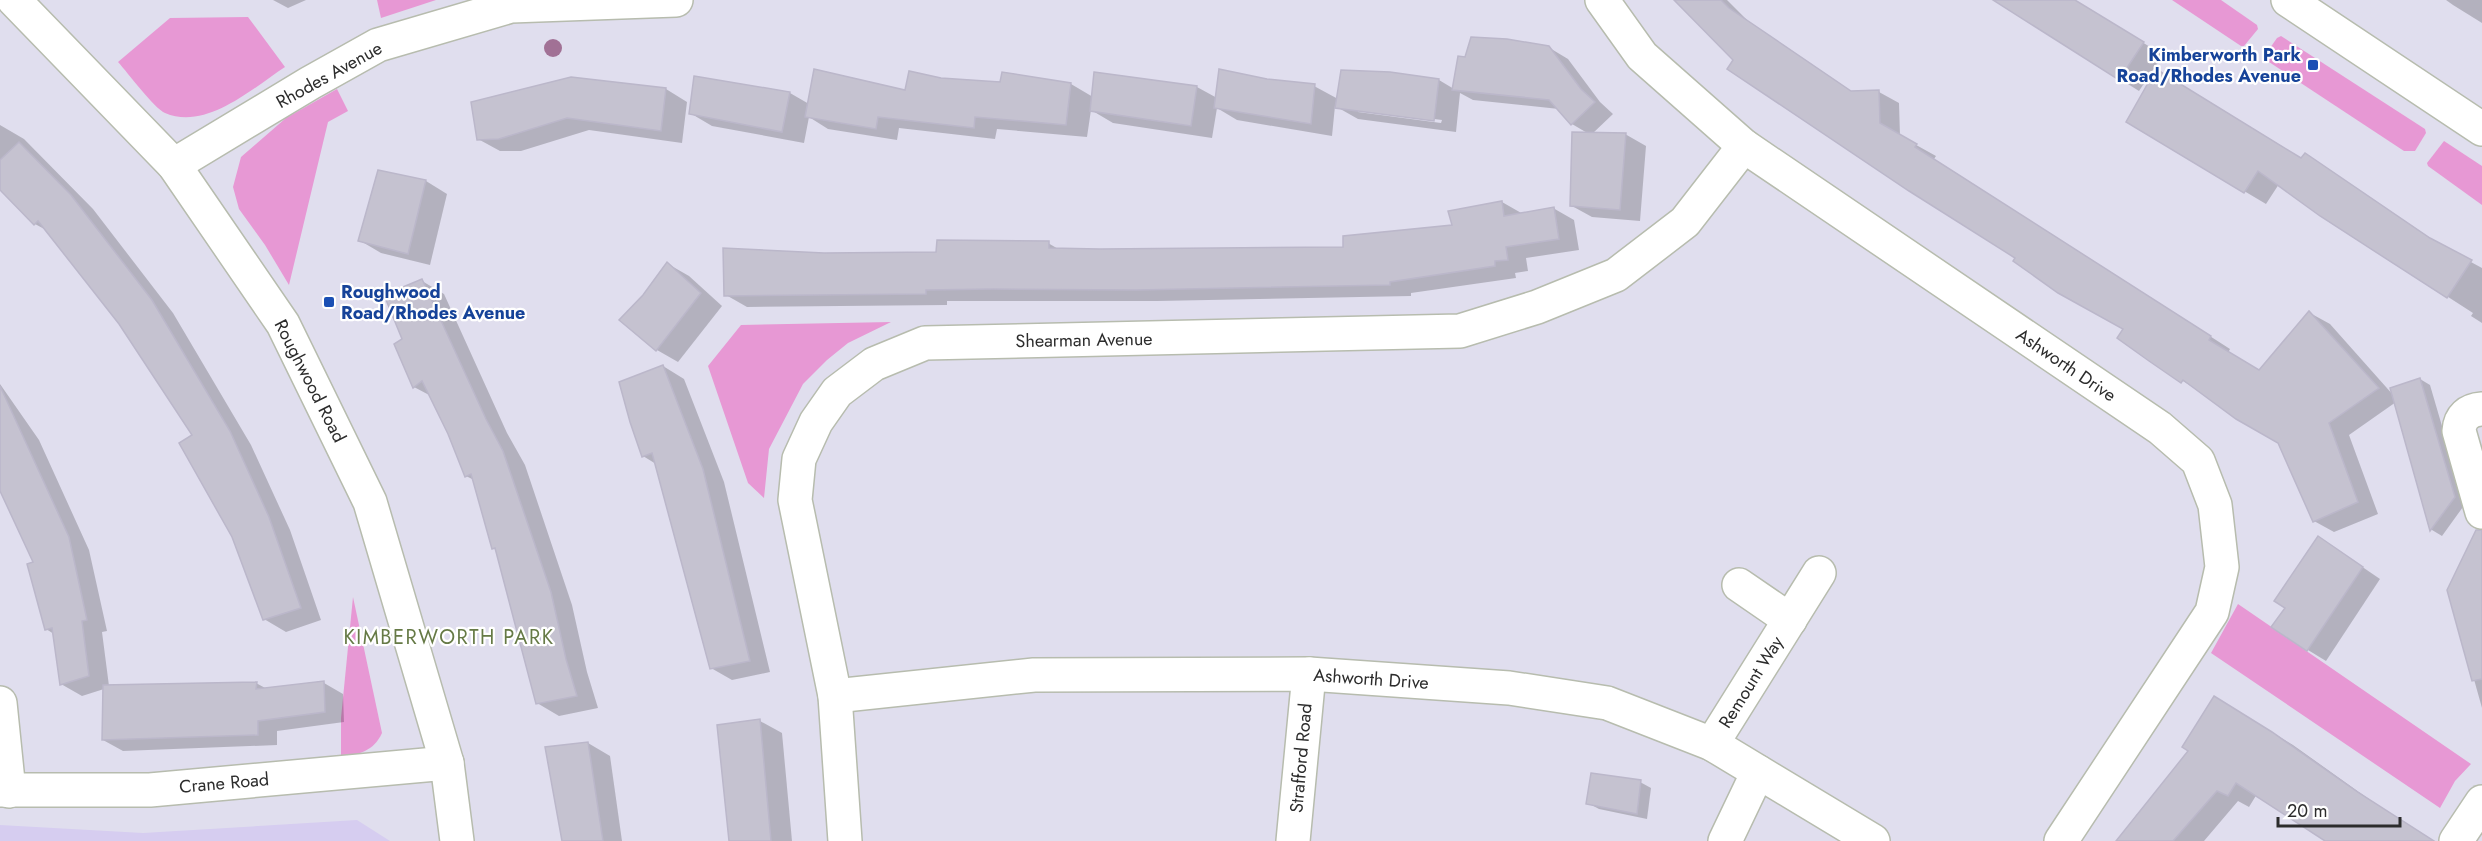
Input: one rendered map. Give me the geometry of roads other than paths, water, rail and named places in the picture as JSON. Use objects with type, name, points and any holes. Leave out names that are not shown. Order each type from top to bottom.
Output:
[{"type":"street","name":"Roughwood Road","points":[[14,0],[174,165],[283,324],[370,502],[447,764],[457,841]]},
{"type":"street","name":"Rhodes Avenue","points":[[174,165],[378,45],[511,3],[676,0]]},
{"type":"street","name":"Ashworth Drive","points":[[1602,0],[1642,56],[1743,146],[2160,428],[2198,461],[2215,506],[2222,567],[2212,612],[2061,841]]},
{"type":"street","points":[[2288,0],[2482,129]]},
{"type":"street","name":"Shearman Avenue","points":[[845,841],[834,696],[795,500],[799,459],[816,422],[837,392],[874,364],[925,343],[1460,331],[1537,307],[1616,275],[1685,222],[1743,146]]},
{"type":"street","points":[[2482,409],[2473,410],[2464,415],[2459,431],[2482,512]]},
{"type":"street","name":"Remount Way","points":[[1712,744],[1819,573]]},
{"type":"street","name":"Remount Way","points":[[1739,585],[1790,620]]},
{"type":"street","name":"Ashworth Drive","points":[[834,696],[1034,675],[1309,674],[1509,688],[1607,703],[1712,744],[1873,841]]},
{"type":"street","name":"Strafford Road","points":[[1293,841],[1309,674]]},
{"type":"street","points":[[0,703],[4,791]]},
{"type":"street","name":"Crane Road","points":[[4,791],[150,790],[447,764]]},
{"type":"street","points":[[1725,841],[1758,772]]},
{"type":"street","points":[[2456,841],[2482,802]]},
{"type":"place","name":"Kimberworth Park Road/Rhodes Avenue","points":[[2313,65]]},
{"type":"place","name":"Roughwood Road/Rhodes Avenue","points":[[329,302]]},
{"type":"district","name":"KIMBERWORTH PARK","points":[[449,637]]}]
